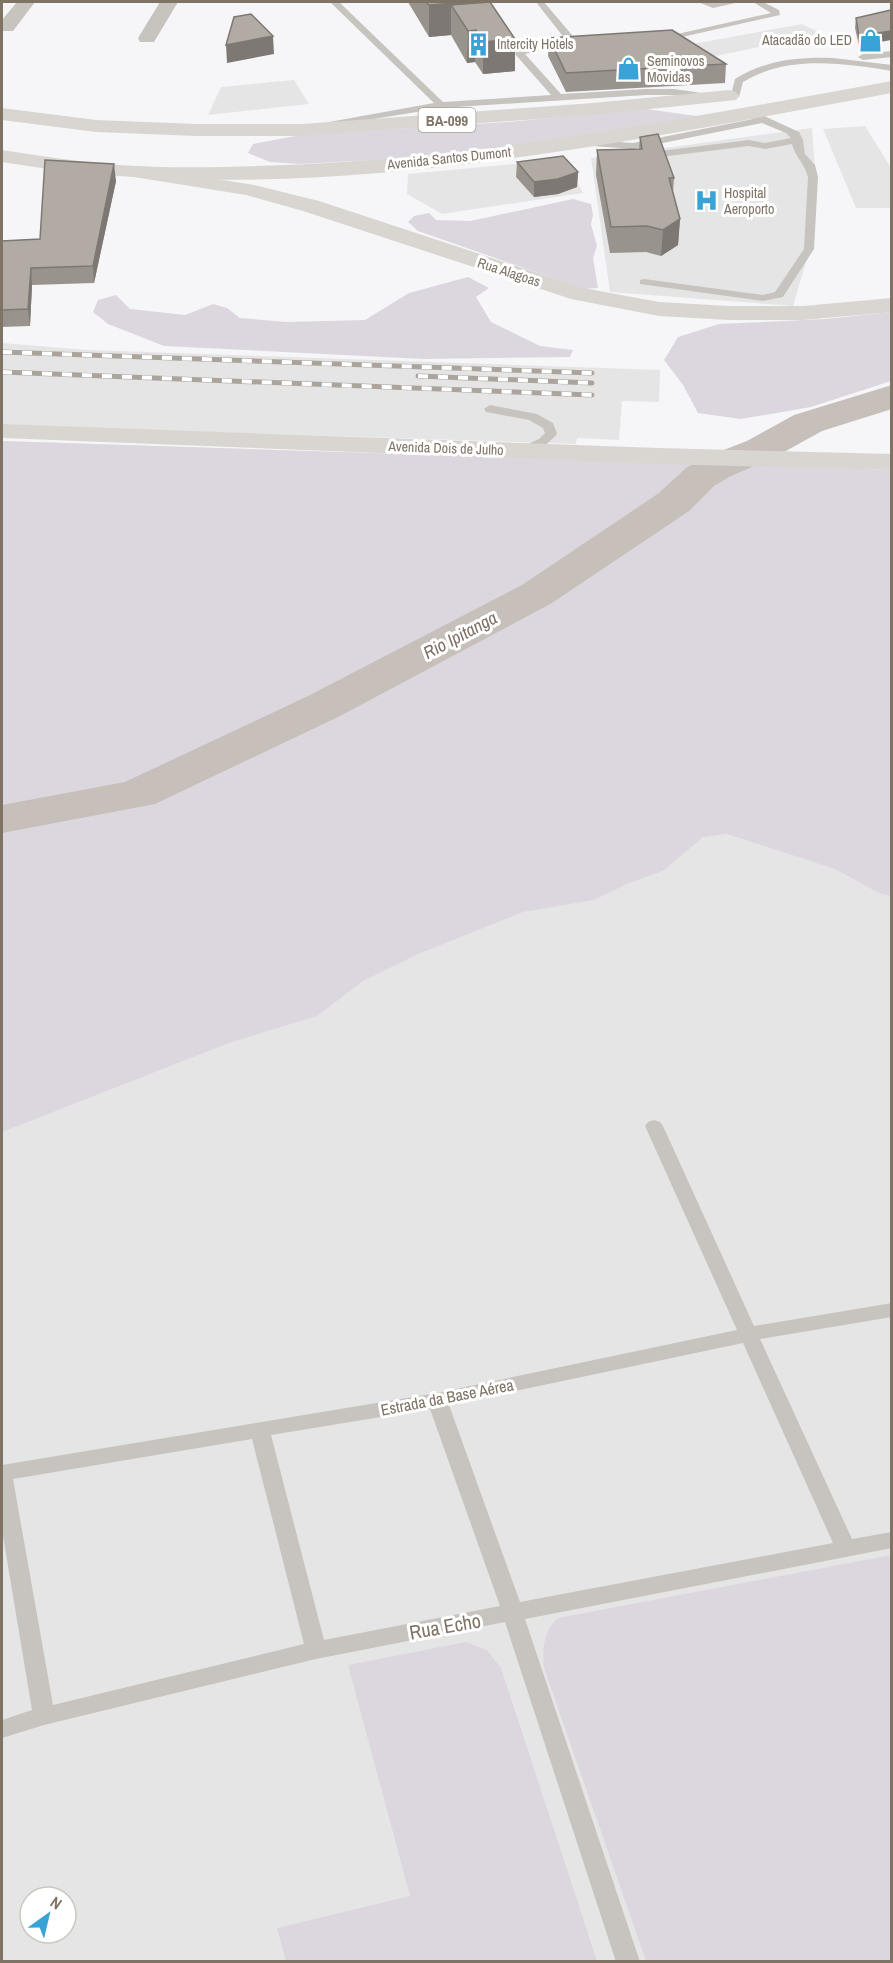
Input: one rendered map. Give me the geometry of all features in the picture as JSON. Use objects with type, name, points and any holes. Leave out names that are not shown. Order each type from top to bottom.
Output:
[{"type":"main road","name":"BA-099","points":[[2,114],[96,126],[196,130],[302,130],[593,109],[891,77]]},
{"type":"main road","name":"Avenida Santos Dumont","points":[[2,156],[135,172],[248,173],[385,165],[488,154],[755,116],[891,87]]},
{"type":"main road","points":[[89,168],[149,160],[169,149],[168,139],[148,131],[96,126]]},
{"type":"main road","points":[[302,130],[256,137],[243,144],[238,152],[245,158],[260,163],[318,169]]},
{"type":"main road","name":"Rua Alagoas","points":[[135,172],[247,189],[311,206],[579,294],[659,309],[729,313],[803,313],[891,305]]},
{"type":"main road","name":"Avenida Dois de Julho","points":[[2,431],[658,456],[891,462]]},
{"type":"street","points":[[6,27],[26,2]]},
{"type":"street","points":[[147,38],[169,2]]},
{"type":"lane","points":[[334,2],[441,105]]},
{"type":"lane","points":[[540,2],[577,40],[521,51],[520,54],[558,97]]},
{"type":"lane","points":[[703,2],[713,5],[735,2]]},
{"type":"lane","points":[[651,40],[775,15],[776,12],[757,2]]},
{"type":"lane","points":[[736,95],[738,81],[758,69],[793,62],[832,61],[891,54]]},
{"type":"lane","points":[[832,61],[891,68]]},
{"type":"lane","points":[[302,130],[441,105],[674,92],[713,97]]},
{"type":"lane","points":[[644,282],[763,298],[779,294],[809,249],[813,177],[810,165],[799,159],[798,140],[795,134],[787,128],[755,116]]},
{"type":"lane","points":[[636,157],[740,144],[765,146],[798,140]]},
{"type":"lane","points":[[765,146],[782,155]]},
{"type":"lane","points":[[490,409],[533,417],[549,426],[551,434],[543,442],[523,451]]},
{"type":"lane","points":[[654,1126],[846,1549]]},
{"type":"lane","name":"Estrada da Base Aérea","points":[[2,1473],[437,1400],[750,1334],[891,1311]]},
{"type":"lane","points":[[437,1400],[513,1613],[628,1962]]},
{"type":"lane","points":[[260,1430],[316,1650]]},
{"type":"lane","points":[[2,1473],[44,1716]]},
{"type":"lane","name":"Rua Echo","points":[[2,1729],[44,1716],[316,1650],[891,1540]]},
{"type":"shaded area","points":[[802,24],[823,34],[701,59],[682,46]]},
{"type":"shaded area","points":[[294,80],[309,104],[208,115],[221,87]]},
{"type":"shaded area","points":[[646,109],[704,117],[529,145],[374,160],[299,164],[270,162],[248,153],[253,144],[301,135],[508,122]]},
{"type":"shaded area","points":[[865,126],[891,168],[891,208],[856,208],[823,129]]},
{"type":"shaded area","name":"Hospital Aeroporto","points":[[812,128],[815,168],[814,235],[793,306],[610,292],[591,158]]},
{"type":"shaded area","points":[[565,159],[583,193],[442,214],[407,194],[408,174]]},
{"type":"shaded area","points":[[573,199],[591,204],[593,215],[591,224],[597,246],[593,258],[598,288],[584,289],[418,231],[408,222],[414,216],[429,213],[436,220],[470,221]]},
{"type":"shaded area","points":[[468,277],[489,288],[476,297],[491,322],[540,346],[573,350],[570,357],[423,359],[164,346],[108,324],[93,312],[98,300],[116,295],[130,309],[185,315],[213,304],[227,308],[240,318],[287,322],[365,320],[409,293]]},
{"type":"shaded area","points":[[891,312],[891,381],[811,407],[741,419],[698,413],[683,385],[664,360],[678,337],[719,324],[825,319]]},
{"type":"shaded area","points":[[2,343],[88,350],[660,370],[659,402],[622,401],[619,440],[577,438],[576,444],[2,425]]},
{"type":"shaded area","points":[[2,441],[891,470],[891,1961],[2,1961]]},
{"type":"shaded area","points":[[2,441],[891,470],[891,896],[879,893],[835,869],[727,834],[703,837],[663,871],[629,883],[594,900],[523,912],[416,955],[363,981],[317,1016],[229,1043],[2,1132]]},
{"type":"shaded area","points":[[891,1555],[891,1961],[646,1961],[544,1668],[543,1654],[549,1629],[558,1618]]},
{"type":"shaded area","points":[[466,1642],[487,1650],[501,1668],[597,1961],[286,1961],[277,1928],[410,1896],[348,1665]]},
{"type":"building","points":[[426,2],[469,2],[429,5]]},
{"type":"building","points":[[490,2],[515,39],[483,42],[476,30],[468,31],[451,5]]},
{"type":"building","points":[[891,10],[891,31],[859,36],[856,18]]},
{"type":"building","points":[[251,14],[273,36],[226,45],[234,17]]},
{"type":"building","points":[[672,30],[726,64],[566,73],[549,38]]},
{"type":"building","points":[[658,134],[674,178],[669,178],[680,219],[663,230],[647,226],[611,227],[597,150],[642,149],[640,137]]},
{"type":"building","points":[[563,156],[578,172],[558,179],[534,182],[517,162]]},
{"type":"building","points":[[45,160],[114,164],[93,266],[31,268],[28,309],[2,310],[2,241],[40,239]]},
{"type":"waterway","name":"Rio Ipitanga","points":[[2,819],[138,794],[324,706],[537,594],[674,502],[700,477],[717,467],[761,449],[808,423],[892,396]]},
{"type":"railway","points":[[2,352],[592,373]]},
{"type":"railway","points":[[2,372],[592,395]]},
{"type":"railway","points":[[418,376],[592,383]]},
{"type":"place","name":"Atacadão do LED","points":[[870,40]]},
{"type":"place","name":"Intercity Hotels","points":[[479,44]]},
{"type":"place","name":"Seminovos Movidas","points":[[629,69]]},
{"type":"place","name":"Hospital Aeroporto","points":[[706,201]]}]
